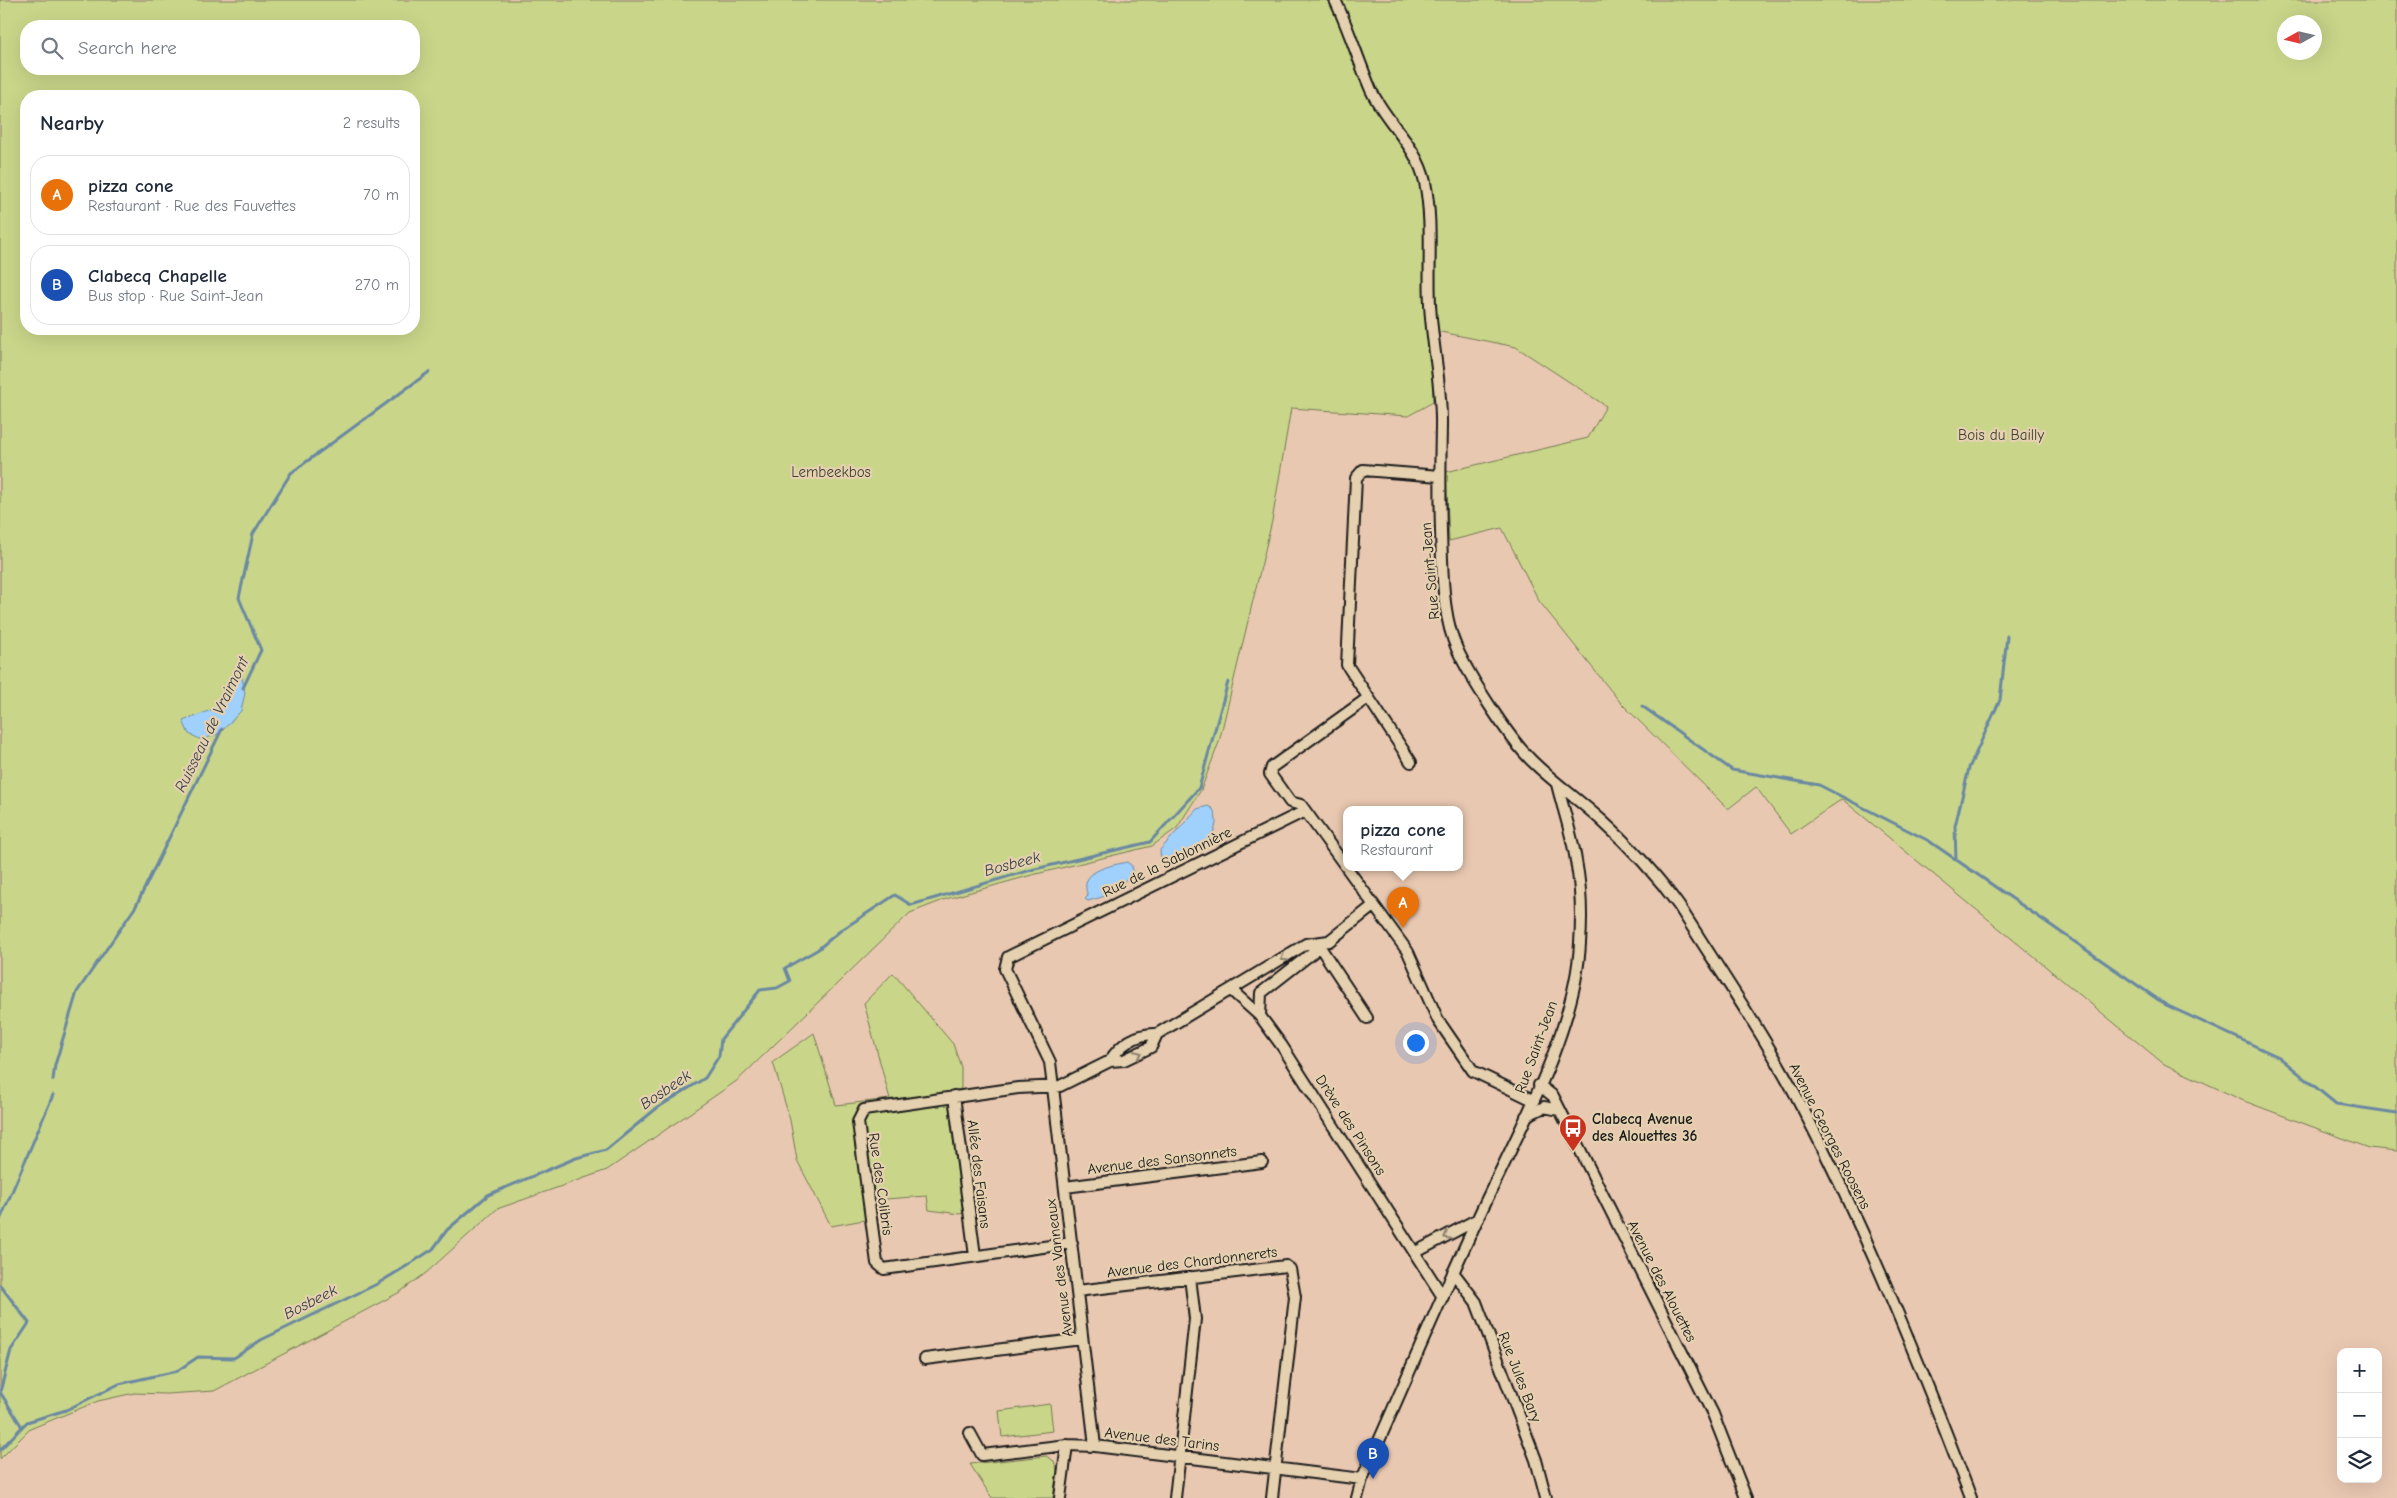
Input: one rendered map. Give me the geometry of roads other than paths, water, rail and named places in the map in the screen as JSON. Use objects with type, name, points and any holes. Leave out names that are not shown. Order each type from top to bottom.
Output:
[{"type":"street","name":"Rue Saint-Jean","points":[[1335,0],[1348,27],[1371,89],[1382,109],[1414,154],[1424,180],[1428,206],[1431,321],[1441,422],[1440,476],[1443,581],[1448,622],[1457,649],[1500,720],[1529,758],[1557,784],[1576,861],[1581,917],[1576,976],[1562,1027],[1540,1085],[1453,1272],[1362,1479],[1357,1498]]},
{"type":"street","points":[[1411,762],[1347,665],[1356,478],[1363,470],[1440,476]]},
{"type":"street","points":[[1343,864],[1301,805],[1290,802],[1270,774],[1272,767],[1368,698]]},
{"type":"street","name":"Avenue Georges Roosens","points":[[1557,784],[1601,820],[1644,861],[1660,880],[1679,906],[1786,1079],[1803,1109],[1872,1254],[1934,1400],[1971,1498]]},
{"type":"street","name":"Rue de la Sablonnière","points":[[1052,1087],[1048,1055],[1005,969],[1008,957],[1305,811]]},
{"type":"street","points":[[1348,871],[1408,952],[1438,1020],[1472,1071],[1533,1100]]},
{"type":"street","points":[[1110,1061],[1117,1048],[1145,1034],[1157,1034],[1306,944],[1318,944],[1329,941],[1373,906]]},
{"type":"street","points":[[1261,993],[1312,953],[1318,944]]},
{"type":"street","points":[[1318,944],[1367,1018]]},
{"type":"street","points":[[1251,977],[1261,993],[1260,1016]]},
{"type":"street","name":"Drève des Pinsons","points":[[1231,990],[1260,1016],[1287,1053],[1443,1297]]},
{"type":"street","points":[[1110,1061],[1124,1060],[1151,1047],[1157,1034]]},
{"type":"street","name":"Rue des Colibris","points":[[974,1256],[884,1268],[877,1263],[858,1122],[864,1110],[1018,1088],[1060,1086],[1110,1061]]},
{"type":"street","name":"Avenue des Alouettes","points":[[1540,1085],[1553,1096],[1713,1414],[1746,1498]]},
{"type":"street","name":"Avenue des Vanneaux","points":[[1052,1087],[1095,1446]]},
{"type":"street","name":"Allée des Faisans","points":[[954,1096],[974,1256]]},
{"type":"street","name":"Rue Saint-Jean","points":[[1526,1116],[1544,1107],[1560,1110]]},
{"type":"street","name":"Avenue des Sansonnets","points":[[1065,1187],[1262,1162]]},
{"type":"street","points":[[1416,1252],[1478,1220]]},
{"type":"street","points":[[974,1256],[1072,1243]]},
{"type":"street","name":"Avenue des Chardonnerets","points":[[1077,1291],[1286,1266],[1290,1269],[1295,1296],[1276,1467]]},
{"type":"street","name":"Rue Jules Bary","points":[[1453,1272],[1476,1302],[1536,1460],[1546,1498]]},
{"type":"street","points":[[1175,1498],[1195,1319],[1190,1277]]},
{"type":"street","points":[[925,1359],[1082,1340]]},
{"type":"street","name":"Avenue des Tarins","points":[[970,1434],[982,1455],[1067,1446],[1095,1446],[1362,1479]]},
{"type":"street","points":[[1060,1498],[1067,1446]]},
{"type":"street","points":[[1272,1498],[1276,1467]]},
{"type":"water","points":[[241,672],[245,693],[241,711],[220,733],[202,740],[189,734],[183,721],[216,708],[232,682]]},
{"type":"water","points":[[1208,806],[1213,809],[1216,819],[1215,828],[1211,836],[1196,849],[1171,864],[1166,860],[1161,862],[1160,850],[1197,809]]},
{"type":"water","points":[[1127,862],[1132,866],[1133,872],[1118,888],[1102,897],[1088,901],[1085,899],[1088,896],[1087,880],[1091,875],[1104,868]]},
{"type":"waterway","name":"Ruisseau de Vraimont","points":[[243,688],[261,650],[239,598],[253,534],[291,473],[429,372]]},
{"type":"waterway","points":[[1956,860],[1955,826],[1969,768],[2000,700],[2007,636]]},
{"type":"waterway","name":"Bosbeek","points":[[22,1427],[27,1422],[66,1410],[119,1384],[177,1371],[198,1357],[234,1358],[261,1340],[377,1284],[405,1267],[433,1249],[447,1230],[488,1195],[576,1158],[606,1150],[657,1108],[705,1078],[719,1056],[721,1039],[760,990],[777,988],[790,981],[785,968],[817,950],[840,931],[895,895],[911,905],[1031,870],[1150,842],[1199,788],[1228,682]]},
{"type":"waterway","points":[[1642,706],[1732,770],[1819,785],[1929,841],[2166,1005],[2279,1057],[2336,1104],[2397,1113]]},
{"type":"waterway","name":"Ruisseau de Vraimont","points":[[53,1080],[55,1065],[77,992],[136,906],[222,729]]},
{"type":"waterway","name":"Ruisseau de Vraimont","points":[[0,1220],[53,1095]]},
{"type":"waterway","name":"Ruisseau de Vraimont","points":[[0,1285],[29,1323],[11,1350],[0,1392],[22,1427],[0,1450]]},
{"type":"place","name":"pizza cone","points":[[1403,928]]},
{"type":"place","name":"Clabecq Avenue des Alouettes 36","points":[[1573,1152]]},
{"type":"place","name":"Clabecq Chapelle","points":[[1373,1479]]},
{"type":"park label","name":"Bois du Bailly","points":[[2001,435]]},
{"type":"park label","name":"Lembeekbos","points":[[831,472]]}]
